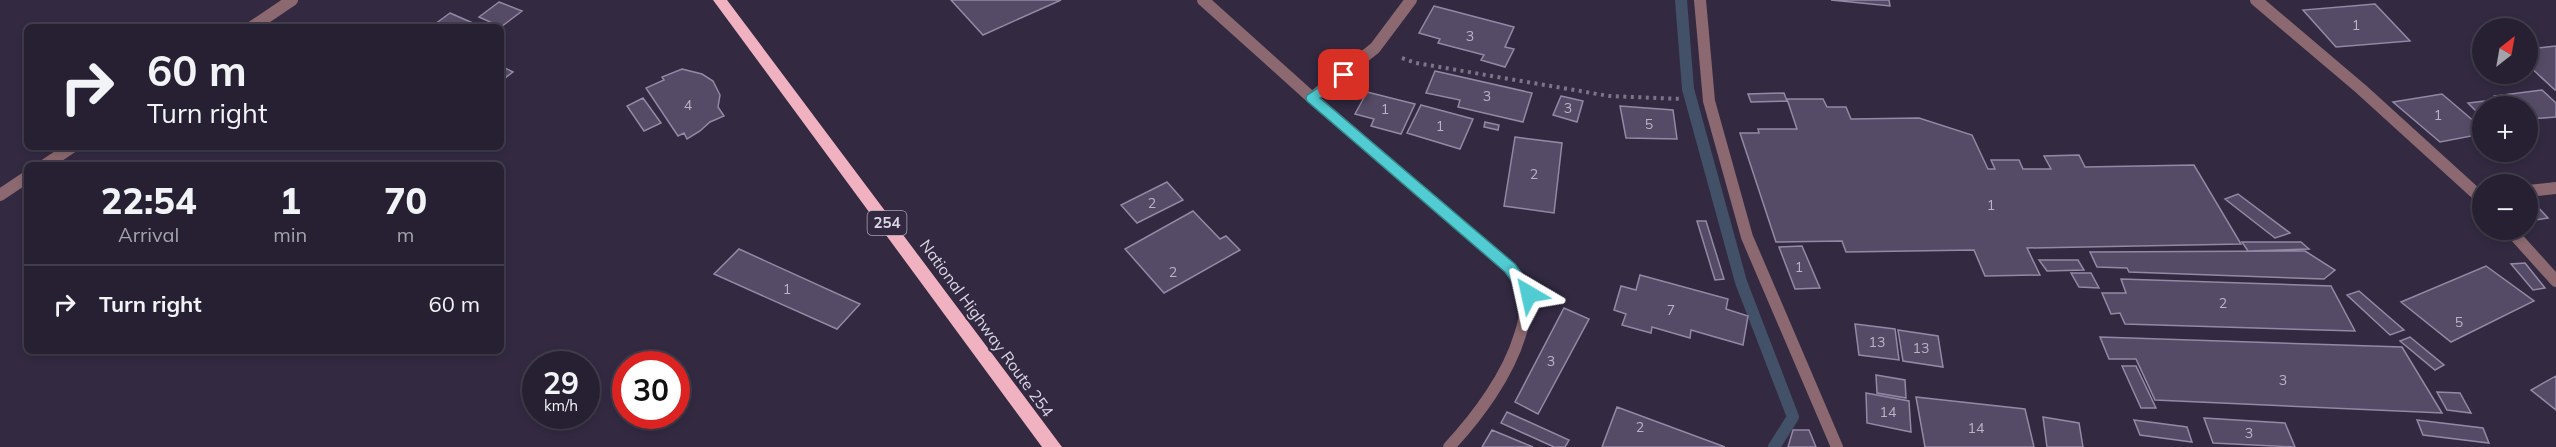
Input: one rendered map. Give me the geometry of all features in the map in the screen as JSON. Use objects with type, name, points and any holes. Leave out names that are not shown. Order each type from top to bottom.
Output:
[{"type":"highway","name":"National Highway Route 254","points":[[720,0],[858,182],[1053,447]]},
{"type":"street","points":[[256,24],[292,0]]},
{"type":"street","points":[[1203,0],[1312,98],[1510,268],[1529,294],[1520,338],[1498,380],[1459,438],[1449,447]]},
{"type":"street","points":[[1312,98],[1375,48],[1412,0]]},
{"type":"street","points":[[1700,0],[1709,101],[1747,237],[1837,447]]},
{"type":"street","points":[[2256,0],[2361,89],[2472,189]]},
{"type":"street","points":[[50,162],[68,150]]},
{"type":"street","points":[[0,195],[24,179]]},
{"type":"street","points":[[2538,190],[2556,188]]},
{"type":"street","points":[[2519,240],[2556,281]]},
{"type":"path","points":[[1375,48],[1416,63],[1519,82],[1609,96],[1681,99]]},
{"type":"building","points":[[951,0],[1061,0],[983,35]]},
{"type":"building","points":[[1831,0],[1889,0],[1890,6]]},
{"type":"building","points":[[499,2],[522,11],[504,25],[494,24],[479,17]]},
{"type":"building","points":[[2375,4],[2410,41],[2336,47],[2303,10]]},
{"type":"building","points":[[1434,6],[1514,27],[1505,47],[1514,49],[1505,67],[1481,60],[1484,55],[1438,43],[1440,39],[1419,33]]},
{"type":"building","points":[[450,13],[475,24],[435,24]]},
{"type":"building","points":[[2556,46],[2556,90],[2538,74],[2538,48]]},
{"type":"building","points":[[504,68],[513,72],[504,79]]},
{"type":"building","points":[[682,69],[702,74],[713,81],[720,95],[718,107],[724,116],[710,122],[687,139],[684,133],[678,136],[646,88],[664,80],[662,77]]},
{"type":"building","points":[[1435,71],[1532,93],[1523,122],[1458,107],[1460,100],[1426,93]]},
{"type":"building","points":[[2542,90],[2556,103],[2556,117],[2538,118],[2538,96],[2495,96]]},
{"type":"building","points":[[1367,92],[1415,104],[1401,134],[1371,126],[1374,119],[1355,114]]},
{"type":"building","points":[[1784,93],[1787,101],[1751,102],[1748,94]]},
{"type":"building","points":[[2442,94],[2472,120],[2472,136],[2440,142],[2393,102]]},
{"type":"building","points":[[1561,96],[1583,101],[1577,122],[1553,115]]},
{"type":"building","points":[[643,98],[661,123],[644,131],[627,106]]},
{"type":"building","points":[[1787,99],[1823,99],[1827,107],[1846,107],[1851,119],[1919,118],[1972,135],[1988,169],[1995,169],[1991,160],[2019,160],[2023,169],[2051,169],[2044,156],[2079,155],[2085,167],[2194,165],[2241,244],[2027,248],[2040,275],[1985,276],[1974,250],[1846,252],[1842,241],[1776,242],[1740,133],[1759,133],[1758,129],[1797,129]]},
{"type":"building","points":[[1421,105],[1473,119],[1460,149],[1407,133]]},
{"type":"building","points":[[1620,106],[1673,110],[1677,139],[1626,138]]},
{"type":"building","points":[[1485,122],[1499,125],[1498,130],[1484,127]]},
{"type":"building","points":[[1515,137],[1562,143],[1554,213],[1504,206]]},
{"type":"building","points":[[1167,182],[1183,200],[1137,223],[1121,205]]},
{"type":"building","points":[[2238,194],[2290,233],[2275,238],[2225,199]]},
{"type":"building","points":[[2538,207],[2548,218],[2538,220]]},
{"type":"building","points":[[1193,211],[1220,239],[1226,236],[1240,250],[1164,293],[1125,249]]},
{"type":"building","points":[[1697,221],[1706,221],[1724,279],[1715,280]]},
{"type":"building","points":[[2242,242],[2301,242],[2309,249],[2248,251]]},
{"type":"building","points":[[1802,246],[1820,288],[1795,289],[1779,247]]},
{"type":"building","points":[[739,249],[860,304],[837,329],[714,274]]},
{"type":"building","points":[[2305,251],[2335,270],[2324,279],[2129,272],[2127,268],[2097,267],[2090,252]]},
{"type":"building","points":[[2039,260],[2078,260],[2084,270],[2047,271]]},
{"type":"building","points":[[2525,263],[2545,288],[2533,290],[2511,264]]},
{"type":"building","points":[[2486,266],[2534,301],[2451,342],[2401,302]]},
{"type":"building","points":[[2071,273],[2091,273],[2099,288],[2079,287]]},
{"type":"building","points":[[1640,275],[1728,299],[1726,309],[1748,316],[1743,345],[1691,330],[1690,338],[1652,327],[1651,333],[1622,325],[1626,314],[1614,310],[1621,286],[1636,290]]},
{"type":"building","points":[[2121,279],[2331,286],[2355,331],[2125,324],[2120,313],[2111,314],[2102,293],[2126,293]]},
{"type":"building","points":[[2359,291],[2404,330],[2390,335],[2347,295]]},
{"type":"building","points":[[1564,308],[1589,319],[1538,414],[1515,402]]},
{"type":"building","points":[[1855,324],[1895,329],[1899,360],[1859,355]]},
{"type":"building","points":[[1898,330],[1938,336],[1943,367],[1903,361]]},
{"type":"building","points":[[2100,337],[2402,347],[2442,413],[2155,400],[2136,359],[2109,359]]},
{"type":"building","points":[[2410,337],[2444,365],[2435,370],[2400,341]]},
{"type":"building","points":[[2122,366],[2136,366],[2156,408],[2141,408]]},
{"type":"building","points":[[1876,375],[1905,380],[1906,398],[1877,393]]},
{"type":"building","points":[[2556,376],[2556,410],[2531,390]]},
{"type":"building","points":[[2437,392],[2460,393],[2471,413],[2447,410]]},
{"type":"building","points":[[1866,393],[1909,401],[1911,432],[1867,423]]},
{"type":"building","points":[[1916,397],[2025,409],[2034,447],[1925,447]]},
{"type":"building","points":[[1617,407],[1725,447],[1602,447]]},
{"type":"building","points":[[1507,412],[1569,440],[1565,447],[1554,447],[1501,423]]},
{"type":"building","points":[[2043,417],[2079,423],[2083,447],[2047,447]]},
{"type":"building","points":[[2204,418],[2285,423],[2295,447],[2213,443]]},
{"type":"building","points":[[2134,420],[2187,427],[2192,442],[2140,435]]},
{"type":"building","points":[[2417,420],[2483,428],[2489,443],[2423,435]]},
{"type":"building","points":[[1492,430],[1533,447],[1482,447]]},
{"type":"building","points":[[1793,430],[1809,430],[1816,447],[1788,447]]},
{"type":"waterway","points":[[1681,0],[1688,89],[1741,282],[1793,417],[1774,447]]},
{"type":"route","points":[[1344,75],[1312,98],[1510,268],[1529,294]]}]
